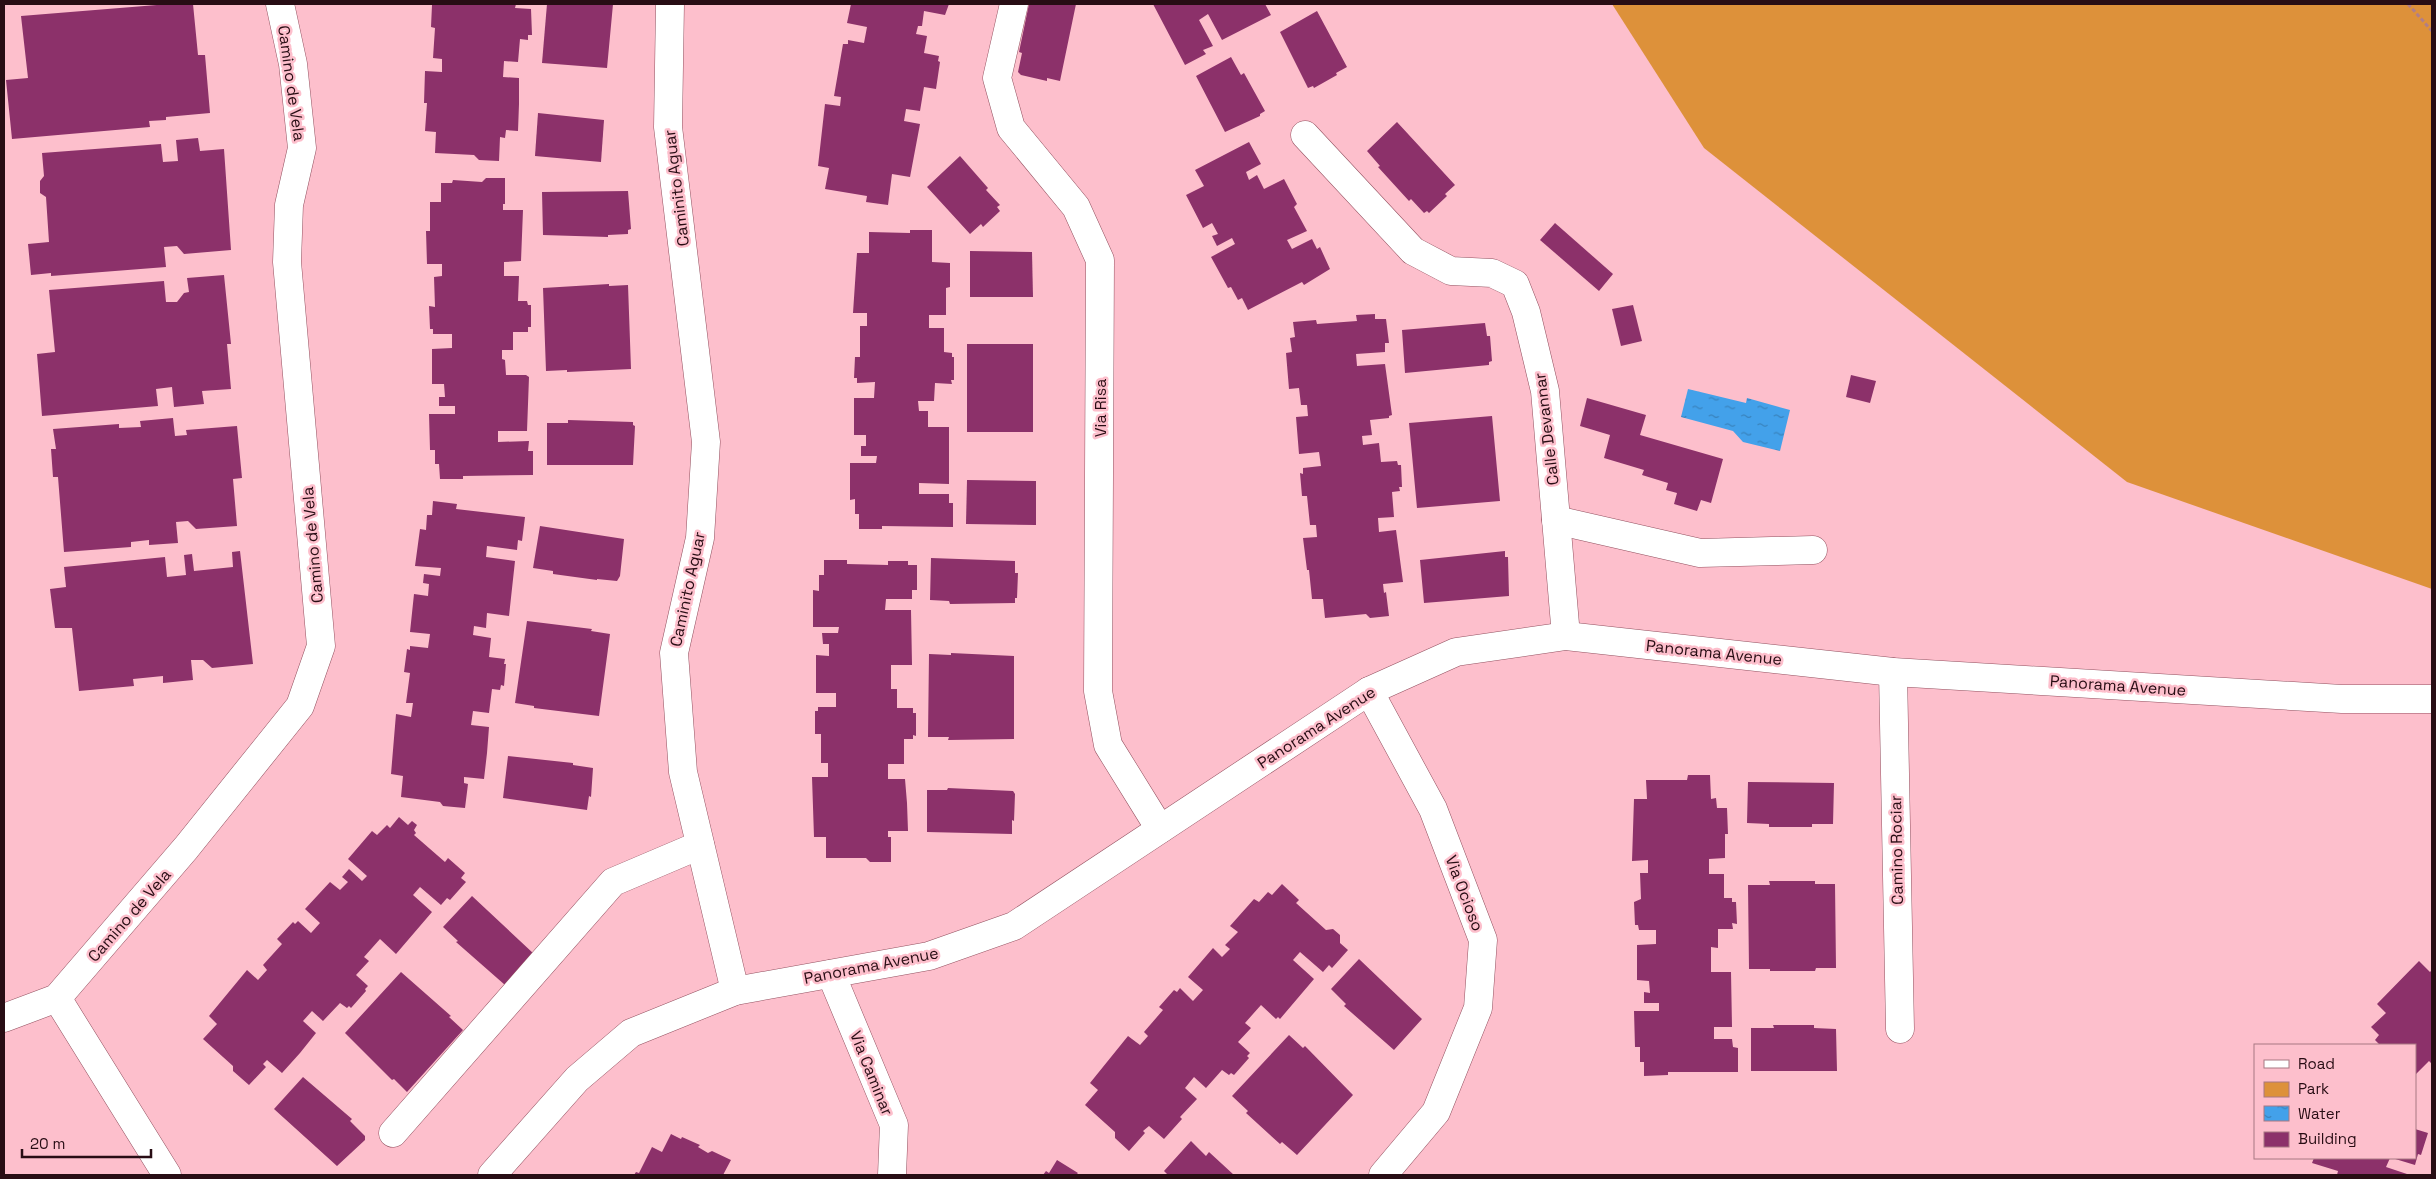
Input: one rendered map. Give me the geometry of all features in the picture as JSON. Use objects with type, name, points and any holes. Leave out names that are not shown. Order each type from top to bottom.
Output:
[{"type":"street","name":"Camino de Vela","points":[[57,998],[186,848],[300,706],[321,646],[287,262],[289,205],[302,148],[293,64],[280,4]]},
{"type":"street","name":"Caminito Aguar","points":[[670,4],[668,127],[706,442],[700,538],[674,653],[683,772],[735,991]]},
{"type":"street","name":"Via Risa","points":[[1014,4],[997,78],[1011,128],[1076,207],[1100,260],[1098,691],[1108,745],[1160,829]]},
{"type":"street","name":"Calle Devannar","points":[[1305,134],[1414,251],[1451,271],[1492,273],[1515,284],[1526,312],[1545,391],[1566,636]]},
{"type":"street","points":[[1556,520],[1700,553],[1813,550]]},
{"type":"street","name":"Panorama Avenue","points":[[492,1175],[576,1079],[631,1033],[735,991],[929,956],[1014,926],[1369,691],[1456,652],[1566,636],[1893,672],[2342,699],[2432,700]]},
{"type":"street","name":"Camino Rociar","points":[[1893,672],[1900,1029]]},
{"type":"street","name":"Via Ocioso","points":[[1369,691],[1433,809],[1483,940],[1478,1008],[1436,1112],[1383,1175]]},
{"type":"street","points":[[393,1133],[613,882],[700,845]]},
{"type":"street","name":"Via Caminar","points":[[832,974],[894,1125],[892,1175]]},
{"type":"street","points":[[4,1018],[57,998],[167,1175]]},
{"type":"path","points":[[2408,4],[2432,31]]},
{"type":"green space","points":[[1612,4],[2432,4],[2432,589],[2127,482],[1704,148]]},
{"type":"water","points":[[1688,389],[1746,403],[1747,398],[1790,410],[1780,451],[1743,442],[1733,431],[1681,417]]},
{"type":"building","points":[[169,4],[193,4],[198,55],[205,55],[210,113],[166,117],[166,120],[149,121],[150,127],[12,139],[6,80],[28,78],[21,16]]},
{"type":"building","points":[[516,4],[515,8],[531,9],[532,35],[528,35],[528,40],[520,39],[518,62],[504,61],[503,77],[519,78],[518,131],[506,130],[505,138],[500,137],[499,161],[479,160],[474,155],[435,153],[436,132],[425,131],[427,103],[424,103],[425,71],[442,72],[442,59],[433,58],[435,28],[431,27],[432,5]]},
{"type":"building","points":[[547,4],[613,4],[607,68],[542,63]]},
{"type":"building","points":[[851,4],[949,4],[945,15],[924,11],[922,26],[918,26],[916,34],[927,36],[924,53],[939,56],[938,61],[940,62],[936,89],[924,87],[920,111],[906,109],[904,121],[920,124],[910,177],[892,174],[888,205],[866,202],[867,196],[825,189],[829,168],[818,166],[825,104],[840,106],[841,97],[834,96],[843,44],[848,44],[848,40],[864,43],[867,27],[847,23]]},
{"type":"building","points":[[1029,4],[1076,4],[1060,81],[1047,78],[1047,81],[1021,75],[1018,72],[1022,53],[1019,52]]},
{"type":"building","points":[[1153,4],[1265,4],[1271,15],[1222,40],[1208,14],[1199,20],[1213,46],[1203,50],[1206,54],[1185,65]]},
{"type":"building","points":[[1317,11],[1347,67],[1314,88],[1313,86],[1308,88],[1280,32]]},
{"type":"building","points":[[1231,57],[1241,75],[1244,73],[1265,111],[1260,116],[1225,132],[1196,76]]},
{"type":"building","points":[[538,113],[604,120],[601,162],[535,156]]},
{"type":"building","points":[[1397,122],[1455,185],[1445,194],[1447,196],[1429,213],[1427,211],[1424,213],[1411,199],[1409,201],[1378,167],[1380,166],[1367,151]]},
{"type":"building","points":[[198,138],[200,151],[224,149],[231,250],[184,254],[177,246],[164,247],[166,267],[51,276],[51,273],[31,275],[28,244],[49,242],[46,197],[40,193],[40,181],[44,176],[42,153],[161,144],[163,162],[178,161],[176,140]]},
{"type":"building","points":[[1249,142],[1261,164],[1246,172],[1249,180],[1257,175],[1264,189],[1284,179],[1297,204],[1294,207],[1307,231],[1287,240],[1292,249],[1312,239],[1317,249],[1320,247],[1330,269],[1304,285],[1302,282],[1248,310],[1242,298],[1238,300],[1231,287],[1228,288],[1211,257],[1235,244],[1232,238],[1217,246],[1212,236],[1218,234],[1212,223],[1203,228],[1186,195],[1204,186],[1195,170]]},
{"type":"building","points":[[960,156],[1000,205],[997,207],[1000,211],[983,227],[981,224],[970,234],[927,187]]},
{"type":"building","points":[[486,178],[505,178],[505,204],[503,204],[503,210],[523,210],[521,261],[504,262],[504,276],[519,276],[518,301],[527,301],[528,305],[531,305],[531,327],[528,327],[528,332],[513,332],[513,350],[502,350],[502,359],[505,360],[506,375],[526,375],[529,377],[527,431],[498,431],[498,442],[529,441],[528,451],[533,451],[533,475],[463,476],[463,479],[440,479],[439,464],[435,464],[435,450],[430,450],[429,414],[455,414],[455,406],[439,406],[439,397],[445,397],[444,384],[432,384],[432,349],[452,348],[452,334],[433,334],[433,329],[430,329],[429,306],[435,307],[434,277],[442,276],[442,264],[427,264],[426,231],[430,231],[430,202],[441,202],[441,183],[452,183],[453,180],[482,182]]},
{"type":"building","points":[[628,191],[631,229],[628,230],[628,234],[608,235],[608,237],[543,235],[542,192]]},
{"type":"building","points":[[1555,223],[1613,274],[1599,291],[1540,240]]},
{"type":"building","points":[[910,230],[932,230],[932,262],[950,263],[950,287],[946,288],[946,315],[929,315],[929,328],[944,328],[944,352],[952,353],[952,357],[954,357],[954,380],[951,380],[952,384],[935,383],[934,401],[918,401],[919,411],[928,411],[928,427],[949,427],[949,484],[919,483],[919,494],[949,494],[949,503],[953,503],[953,527],[882,526],[882,529],[859,529],[859,514],[855,514],[855,499],[850,500],[850,463],[876,463],[877,456],[861,456],[861,446],[866,446],[866,435],[854,435],[854,398],[874,398],[875,382],[857,383],[857,378],[854,378],[855,357],[860,357],[860,326],[867,326],[867,313],[853,313],[857,253],[869,253],[869,232],[910,233]]},
{"type":"building","points":[[970,251],[1032,252],[1033,297],[970,297]]},
{"type":"building","points":[[224,275],[231,344],[227,344],[231,389],[202,391],[204,404],[174,407],[172,387],[156,389],[158,406],[42,416],[37,354],[55,352],[49,290],[164,281],[166,302],[177,302],[184,293],[189,292],[187,278]]},
{"type":"building","points":[[609,284],[609,286],[628,285],[631,369],[546,371],[543,288]]},
{"type":"building","points":[[1633,305],[1642,341],[1621,346],[1612,309]]},
{"type":"building","points":[[1375,314],[1375,319],[1386,319],[1389,343],[1385,343],[1385,352],[1356,354],[1357,366],[1385,364],[1392,415],[1389,418],[1370,420],[1372,435],[1362,436],[1363,445],[1379,443],[1381,462],[1397,461],[1398,465],[1401,465],[1402,487],[1399,487],[1400,491],[1392,492],[1394,517],[1378,518],[1379,532],[1396,530],[1403,582],[1383,584],[1389,616],[1370,618],[1366,614],[1325,618],[1323,599],[1312,599],[1309,570],[1307,570],[1303,538],[1317,537],[1316,525],[1310,525],[1307,496],[1302,496],[1300,473],[1303,474],[1303,468],[1321,466],[1319,452],[1299,454],[1296,417],[1308,416],[1307,405],[1301,405],[1299,388],[1289,389],[1286,353],[1292,352],[1290,338],[1295,337],[1293,322],[1316,320],[1317,324],[1357,321],[1356,315]]},
{"type":"building","points":[[1485,323],[1487,336],[1490,336],[1492,361],[1489,362],[1489,365],[1405,373],[1402,330]]},
{"type":"building","points":[[967,344],[1033,344],[1033,432],[967,432]]},
{"type":"building","points":[[1851,375],[1876,381],[1870,403],[1846,397]]},
{"type":"building","points":[[1587,398],[1646,415],[1640,435],[1723,459],[1711,503],[1701,500],[1697,511],[1674,504],[1677,493],[1666,490],[1668,483],[1642,475],[1644,470],[1604,458],[1610,435],[1580,426]]},
{"type":"building","points":[[1492,416],[1500,501],[1417,508],[1409,423]]},
{"type":"building","points":[[173,418],[175,436],[187,435],[186,430],[237,426],[242,478],[233,479],[237,526],[196,529],[188,521],[176,522],[178,543],[149,545],[149,540],[131,542],[131,547],[64,552],[58,477],[53,477],[51,449],[56,449],[53,429],[119,424],[119,428],[141,427],[140,421]]},
{"type":"building","points":[[568,420],[633,422],[635,426],[633,465],[547,465],[547,423],[568,423]]},
{"type":"building","points":[[967,480],[1036,481],[1036,525],[966,524]]},
{"type":"building","points":[[433,501],[457,504],[456,509],[525,517],[522,541],[518,540],[517,550],[487,546],[486,557],[515,561],[509,616],[487,613],[486,628],[474,626],[473,635],[491,638],[489,657],[505,659],[504,664],[506,664],[504,686],[501,685],[500,690],[492,689],[489,713],[473,711],[471,725],[489,727],[487,753],[484,779],[464,777],[464,783],[468,784],[465,808],[443,806],[440,802],[401,797],[403,776],[391,774],[396,714],[411,717],[413,703],[406,703],[410,673],[404,672],[407,649],[410,650],[410,646],[428,648],[430,634],[410,632],[414,594],[428,596],[429,584],[423,583],[424,574],[440,576],[441,568],[415,566],[420,529],[426,530],[427,515],[432,515]]},
{"type":"building","points":[[540,526],[624,539],[620,576],[617,581],[553,574],[553,571],[533,568]]},
{"type":"building","points":[[240,551],[253,664],[212,668],[203,660],[191,660],[193,680],[163,683],[163,676],[133,679],[134,686],[79,691],[72,628],[55,628],[50,589],[66,587],[64,567],[165,557],[167,577],[186,575],[184,555],[192,554],[194,571],[233,567],[232,552]]},
{"type":"building","points":[[1505,551],[1505,557],[1508,557],[1509,596],[1424,603],[1420,560]]},
{"type":"building","points":[[931,558],[1015,561],[1015,573],[1018,573],[1015,603],[950,604],[949,601],[930,600]]},
{"type":"building","points":[[824,560],[847,560],[847,564],[888,565],[888,561],[908,561],[908,565],[917,565],[917,590],[912,590],[912,599],[886,599],[885,610],[911,610],[912,665],[891,665],[891,689],[897,689],[897,708],[913,708],[913,713],[916,713],[916,736],[913,735],[913,739],[904,739],[904,764],[888,764],[888,779],[905,779],[908,831],[888,831],[888,837],[891,837],[891,862],[870,862],[866,858],[826,858],[826,837],[814,837],[812,777],[828,777],[828,763],[821,763],[821,734],[815,734],[815,711],[818,711],[818,707],[836,707],[836,693],[816,693],[816,655],[829,656],[829,644],[823,644],[822,633],[838,633],[839,627],[813,627],[813,590],[819,591],[819,575],[824,575]]},
{"type":"building","points":[[527,621],[592,629],[591,631],[610,634],[599,716],[534,708],[534,706],[515,703]]},
{"type":"building","points":[[951,653],[1014,656],[1014,739],[948,740],[949,737],[928,737],[929,654],[951,655]]},
{"type":"building","points":[[508,756],[573,763],[573,765],[593,768],[591,797],[589,796],[587,810],[503,798]]},
{"type":"building","points":[[1688,775],[1710,775],[1711,799],[1716,798],[1717,808],[1727,808],[1728,834],[1725,834],[1725,858],[1709,859],[1709,874],[1724,874],[1724,898],[1732,898],[1732,902],[1736,902],[1737,924],[1732,923],[1733,929],[1718,929],[1718,948],[1711,947],[1711,972],[1731,972],[1732,1027],[1714,1027],[1714,1039],[1732,1039],[1733,1047],[1738,1048],[1738,1072],[1668,1072],[1668,1075],[1644,1076],[1644,1062],[1640,1062],[1640,1047],[1635,1047],[1634,1011],[1659,1011],[1659,1003],[1644,1003],[1644,992],[1650,993],[1649,981],[1637,980],[1637,945],[1656,944],[1656,930],[1639,930],[1638,925],[1635,925],[1634,902],[1641,899],[1640,873],[1648,873],[1648,860],[1632,861],[1634,799],[1647,799],[1646,780],[1687,780]]},
{"type":"building","points":[[1748,782],[1834,783],[1833,824],[1812,824],[1812,827],[1769,827],[1769,824],[1747,823]]},
{"type":"building","points":[[948,788],[1013,791],[1015,794],[1012,834],[927,832],[927,790],[947,790]]},
{"type":"building","points":[[399,817],[408,825],[412,821],[417,825],[414,835],[445,862],[448,858],[465,873],[461,878],[466,882],[450,900],[447,898],[441,905],[420,887],[413,895],[432,912],[396,954],[380,939],[364,957],[369,961],[356,975],[368,986],[365,989],[366,991],[351,1008],[349,1006],[347,1008],[340,1003],[323,1021],[312,1011],[303,1021],[316,1033],[300,1053],[282,1073],[267,1060],[263,1064],[266,1067],[249,1085],[233,1071],[233,1066],[203,1039],[217,1024],[209,1016],[247,970],[258,980],[267,970],[263,965],[282,944],[277,939],[293,922],[295,924],[298,921],[311,933],[320,923],[305,909],[330,882],[340,890],[348,882],[342,877],[349,869],[362,881],[367,876],[348,859],[372,831],[377,835],[387,825],[390,828]]},
{"type":"building","points":[[1769,881],[1815,881],[1815,884],[1835,884],[1836,968],[1816,968],[1815,971],[1749,969],[1748,885],[1770,885]]},
{"type":"building","points":[[1282,884],[1299,900],[1296,903],[1326,930],[1333,929],[1340,935],[1340,943],[1348,950],[1332,968],[1329,965],[1323,972],[1300,952],[1293,960],[1314,979],[1280,1019],[1278,1017],[1276,1019],[1261,1005],[1245,1023],[1251,1028],[1238,1042],[1250,1053],[1247,1056],[1249,1058],[1234,1075],[1231,1073],[1229,1075],[1222,1070],[1206,1088],[1194,1077],[1185,1088],[1197,1099],[1180,1117],[1182,1119],[1164,1139],[1149,1126],[1143,1131],[1145,1133],[1129,1151],[1115,1138],[1115,1132],[1085,1105],[1098,1090],[1090,1083],[1128,1036],[1140,1045],[1148,1036],[1144,1032],[1163,1010],[1159,1007],[1174,990],[1177,992],[1180,988],[1193,1001],[1203,990],[1188,977],[1213,948],[1222,957],[1230,949],[1225,945],[1238,932],[1230,926],[1254,899],[1259,902],[1268,892],[1272,895]]},
{"type":"building","points":[[472,896],[534,954],[505,985],[456,942],[458,941],[443,927]]},
{"type":"building","points":[[1359,959],[1422,1019],[1394,1050],[1344,1006],[1346,1004],[1331,989]]},
{"type":"building","points":[[2419,961],[2430,972],[2432,970],[2432,1064],[2429,1061],[2416,1074],[2416,1044],[2379,1044],[2375,1040],[2379,1035],[2371,1027],[2386,1013],[2377,1004]]},
{"type":"building","points":[[401,972],[451,1016],[449,1017],[463,1030],[407,1092],[394,1079],[392,1080],[345,1033]]},
{"type":"building","points":[[1773,1025],[1814,1025],[1814,1028],[1836,1029],[1837,1071],[1751,1071],[1751,1028],[1774,1028]]},
{"type":"building","points":[[1289,1035],[1303,1048],[1305,1046],[1353,1095],[1297,1155],[1282,1142],[1280,1144],[1246,1113],[1248,1111],[1232,1096]]},
{"type":"building","points":[[303,1077],[352,1119],[350,1121],[365,1136],[365,1140],[337,1166],[274,1109]]},
{"type":"building","points":[[2416,1129],[2428,1133],[2421,1155],[2418,1154],[2415,1165],[2395,1159],[2416,1159]]},
{"type":"building","points":[[671,1134],[700,1145],[698,1147],[708,1153],[712,1151],[731,1160],[723,1175],[634,1175],[636,1172],[639,1173],[652,1147],[662,1152]]},
{"type":"building","points":[[1191,1141],[1206,1156],[1209,1152],[1234,1175],[1168,1175],[1164,1171]]},
{"type":"building","points":[[2314,1159],[2390,1159],[2386,1167],[2410,1175],[2337,1175],[2338,1171],[2312,1163]]},
{"type":"building","points":[[1057,1160],[1078,1173],[1076,1175],[1043,1175],[1046,1171],[1049,1173]]}]
